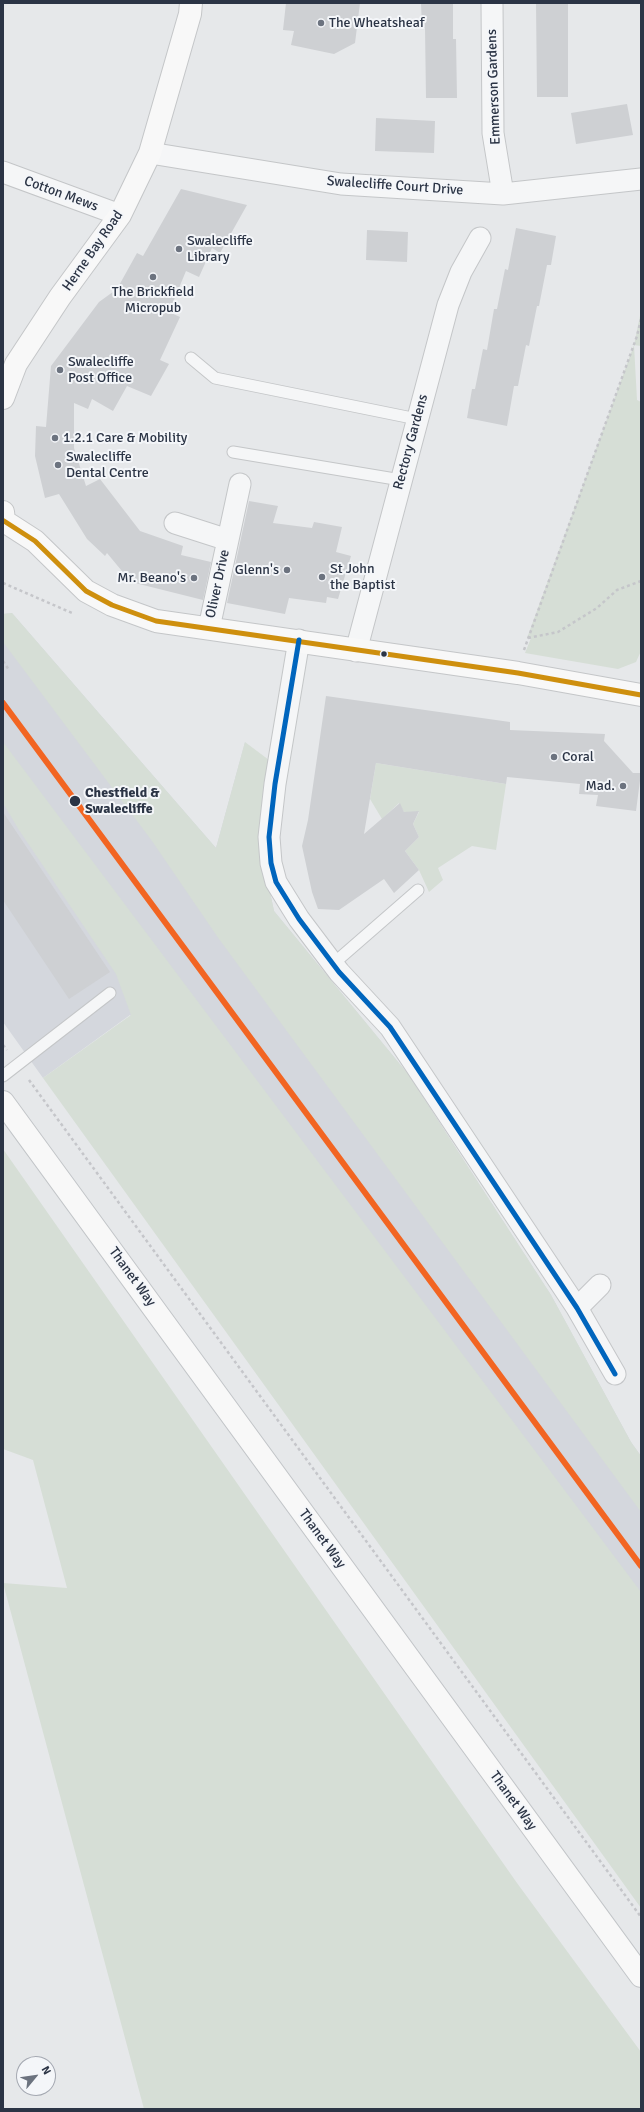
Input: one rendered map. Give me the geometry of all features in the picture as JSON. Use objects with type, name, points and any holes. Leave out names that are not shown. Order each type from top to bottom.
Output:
[{"type":"main road","name":"Herne Bay Road","points":[[3,398],[16,364],[60,297],[120,215],[150,153],[190,14],[191,3]]},
{"type":"main road","points":[[4,516],[35,541],[86,591],[112,605],[156,621],[300,640],[356,651],[518,673],[641,695]]},
{"type":"main road","name":"Thanet Way","points":[[3,1102],[641,1976]]},
{"type":"street","name":"Emmerson Gardens","points":[[492,3],[493,133],[503,194]]},
{"type":"street","name":"Swalecliffe Court Drive","points":[[150,153],[341,184],[503,194],[641,179]]},
{"type":"street","name":"Cotton Mews","points":[[3,172],[120,215]]},
{"type":"street","name":"Rectory Gardens","points":[[356,651],[448,305],[461,272],[480,238]]},
{"type":"street","name":"Oliver Drive","points":[[209,628],[240,484]]},
{"type":"street","name":"Oliver Drive","points":[[175,523],[228,540]]},
{"type":"street","points":[[300,640],[275,784],[269,836],[271,863],[276,882],[299,919],[333,964],[390,1026],[577,1308],[615,1374]]},
{"type":"street","points":[[577,1308],[600,1286]]},
{"type":"lane","points":[[191,358],[215,378],[417,420]]},
{"type":"lane","points":[[232,452],[401,480]]},
{"type":"lane","points":[[333,964],[418,890]]},
{"type":"lane","points":[[3,1076],[110,993]]},
{"type":"path","points":[[518,673],[527,638],[596,453],[637,336],[641,319]]},
{"type":"path","points":[[527,638],[558,632],[597,608],[617,590],[641,582]]},
{"type":"path","points":[[3,583],[76,614],[86,591]]},
{"type":"path","points":[[3,661],[9,670]]},
{"type":"path","points":[[37,1091],[641,1917]]},
{"type":"shaded area","points":[[641,311],[641,346],[634,345]]},
{"type":"shaded area","points":[[634,345],[637,400],[641,402],[641,651],[636,662],[618,669],[525,653],[531,638],[527,638]]},
{"type":"shaded area","points":[[12,613],[216,848],[245,742],[262,854],[274,911],[408,1074],[551,1295],[631,1442],[641,1456],[641,1613],[130,1015],[43,1078],[3,1022],[3,614]]},
{"type":"shaded area","points":[[12,613],[216,848],[245,742],[269,760],[262,854],[274,911],[408,1074],[551,1295],[631,1442],[641,1456],[641,1512],[219,939],[152,841],[3,642],[3,614]]},
{"type":"shaded area","points":[[3,742],[641,1592],[641,1908],[43,1078],[131,1015],[116,974],[19,830],[3,803]]},
{"type":"shaded area","points":[[376,763],[506,784],[496,850],[472,846],[438,868],[443,880],[429,892],[419,870],[405,851],[419,837],[413,824],[419,812],[404,812],[399,803],[382,819],[370,799]]},
{"type":"shaded area","points":[[3,1149],[517,1883],[641,2052],[641,2109],[144,2109],[3,1583],[67,1588],[33,1460],[3,1449]]},
{"type":"building","name":"The Wheatsheaf","points":[[286,3],[360,3],[355,43],[334,54],[291,45],[294,31],[283,30]]},
{"type":"building","points":[[421,3],[453,3],[453,39],[456,39],[457,98],[426,98],[425,28],[422,28]]},
{"type":"building","points":[[536,3],[568,3],[568,97],[537,97]]},
{"type":"building","points":[[627,104],[633,135],[576,144],[571,113]]},
{"type":"building","points":[[376,118],[435,121],[434,153],[375,151]]},
{"type":"building","points":[[181,189],[247,205],[220,253],[212,248],[199,277],[186,271],[169,312],[180,317],[160,360],[169,364],[151,396],[127,386],[113,411],[92,399],[88,409],[74,403],[74,448],[86,486],[100,479],[140,531],[183,546],[181,555],[211,562],[203,600],[131,582],[107,553],[105,556],[87,539],[59,494],[45,498],[35,456],[36,426],[46,427],[51,366],[99,302],[117,289],[137,253],[143,256]]},
{"type":"building","points":[[516,228],[556,236],[551,265],[547,265],[529,346],[526,345],[518,386],[514,386],[507,426],[467,418],[472,389],[475,389],[483,349],[487,350],[494,309],[497,309],[505,269],[508,270]]},
{"type":"building","points":[[367,230],[408,232],[407,262],[366,260]]},
{"type":"building","points":[[249,501],[278,506],[273,523],[312,528],[314,522],[342,527],[336,552],[351,556],[338,599],[327,597],[326,603],[289,598],[285,614],[227,603]]},
{"type":"building","points":[[326,696],[510,722],[510,730],[605,734],[604,741],[633,773],[641,773],[636,811],[596,806],[598,795],[579,794],[580,784],[507,777],[506,784],[376,763],[364,834],[400,803],[404,812],[419,811],[413,824],[419,837],[405,851],[419,870],[394,893],[384,879],[339,910],[318,909],[312,892],[302,846],[308,820]]},
{"type":"building","points":[[3,812],[110,972],[69,999],[3,900]]},
{"type":"transit line","points":[[4,521],[35,541],[86,591],[112,605],[156,621],[518,673],[641,695]]},
{"type":"transit line","points":[[299,640],[275,784],[269,837],[271,863],[276,882],[299,919],[339,972],[390,1027],[577,1308],[615,1374]]},
{"type":"transit line","points":[[3,703],[641,1566]]},
{"type":"place","name":"The Wheatsheaf","points":[[321,23]]},
{"type":"place","name":"Swalecliffe Library","points":[[179,249]]},
{"type":"place","name":"The Brickfield Micropub","points":[[153,277]]},
{"type":"place","name":"Swalecliffe Post Office","points":[[60,370]]},
{"type":"place","name":"1.2.1 Care & Mobility","points":[[55,438]]},
{"type":"place","name":"Swalecliffe Dental Centre","points":[[58,465]]},
{"type":"place","name":"Glenn's","points":[[287,570]]},
{"type":"place","name":"St John the Baptist","points":[[322,577]]},
{"type":"place","name":"Mr. Beano's","points":[[194,578]]},
{"type":"place","name":"Coral","points":[[554,757]]},
{"type":"place","name":"Mad.","points":[[623,786]]},
{"type":"place","name":"Chestfield & Swalecliffe","points":[[75,801]]}]
